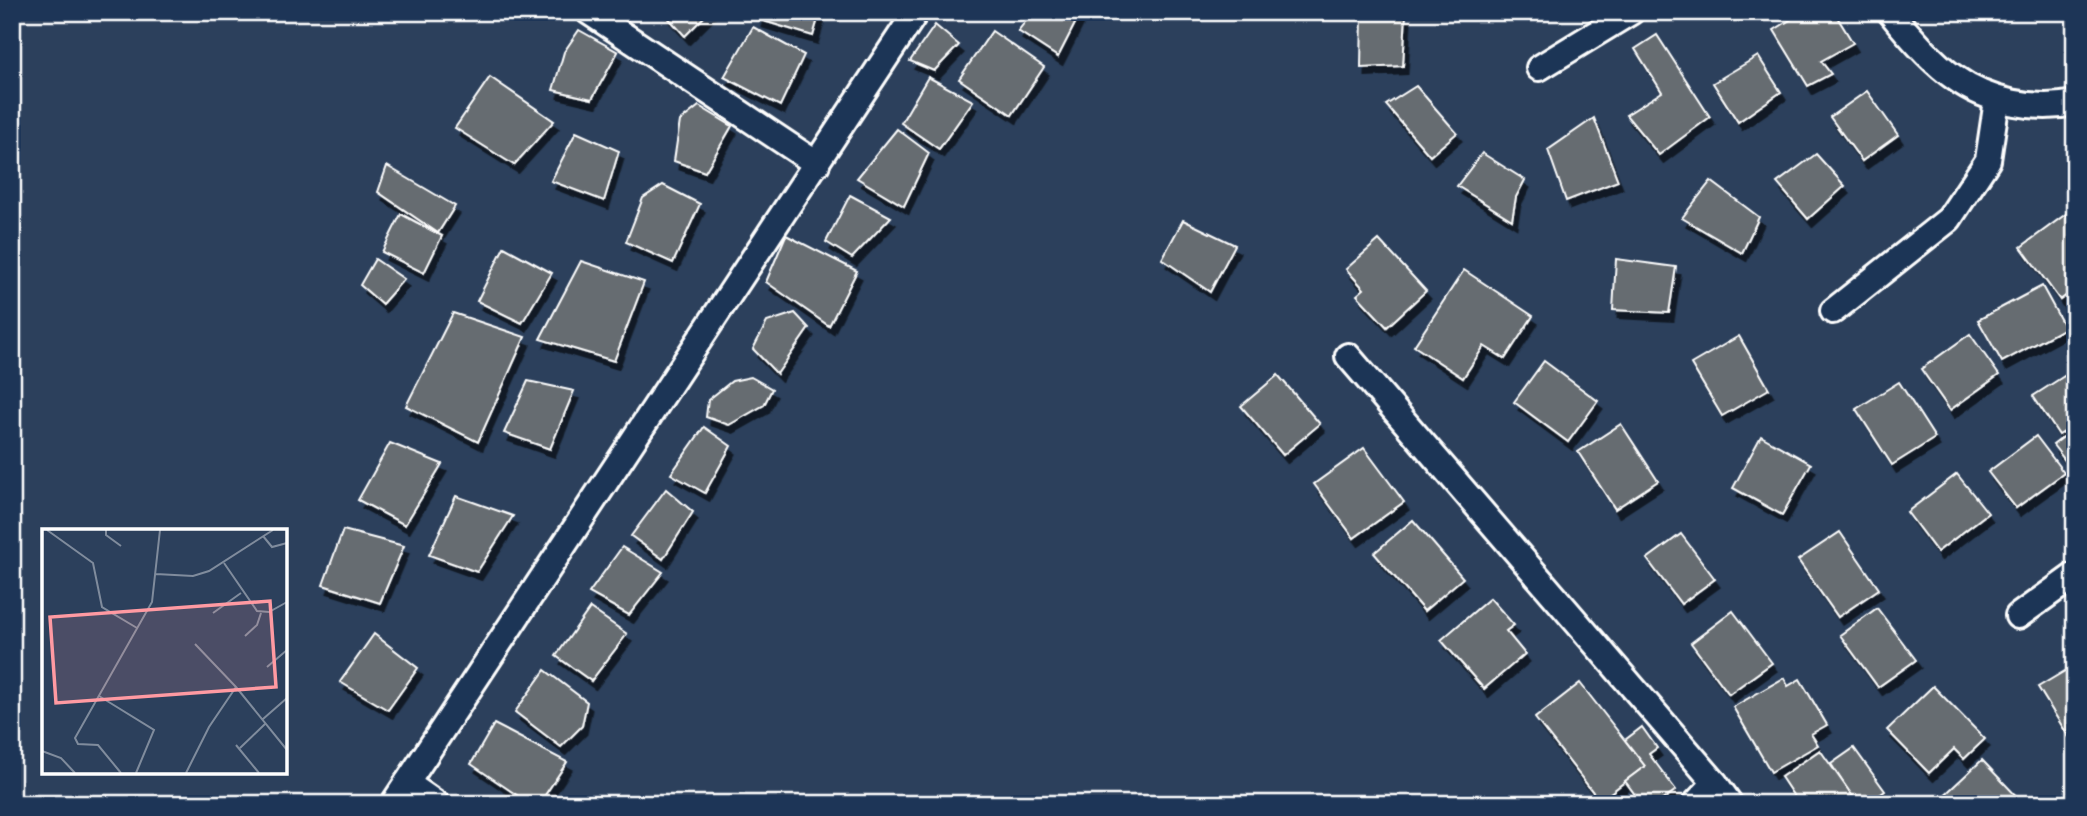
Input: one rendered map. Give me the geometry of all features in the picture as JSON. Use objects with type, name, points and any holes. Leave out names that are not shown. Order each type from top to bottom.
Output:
[{"type":"street","points":[[589,12],[817,164]]},
{"type":"street","points":[[393,804],[916,12]]},
{"type":"street","points":[[1539,68],[1631,12]]},
{"type":"street","points":[[1890,12],[1955,78],[1997,100],[2027,105],[2075,103]]},
{"type":"street","points":[[1833,310],[1949,219],[1988,160],[1997,100]]},
{"type":"street","points":[[1348,356],[1730,804]]},
{"type":"street","points":[[2018,616],[2075,575]]},
{"type":"street","points":[[407,783],[437,804]]},
{"type":"street","points":[[1695,804],[1714,783]]},
{"type":"building","points":[[663,12],[709,12],[685,36]]},
{"type":"building","points":[[759,12],[820,12],[813,36],[757,19]]},
{"type":"building","points":[[1033,12],[1081,12],[1058,57],[1018,31]]},
{"type":"building","points":[[1362,12],[1406,14],[1403,66],[1361,68]]},
{"type":"building","points":[[1803,12],[1834,12],[1853,43],[1821,61],[1831,74],[1808,86],[1774,30]]},
{"type":"building","points":[[935,25],[959,45],[934,71],[910,61]]},
{"type":"building","points":[[753,27],[804,55],[780,106],[724,77]]},
{"type":"building","points":[[579,30],[618,52],[592,99],[553,90],[564,52]]},
{"type":"building","points":[[992,31],[1044,67],[1012,115],[959,79]]},
{"type":"building","points":[[1657,35],[1710,117],[1659,155],[1626,115],[1662,92],[1635,49]]},
{"type":"building","points":[[1758,56],[1781,92],[1738,122],[1713,83]]},
{"type":"building","points":[[490,77],[554,121],[514,165],[455,128]]},
{"type":"building","points":[[928,77],[973,101],[939,149],[901,123]]},
{"type":"building","points":[[1416,86],[1457,133],[1430,156],[1386,105]]},
{"type":"building","points":[[1867,91],[1898,135],[1862,161],[1830,117]]},
{"type":"building","points":[[699,106],[732,126],[705,172],[674,161],[680,121]]},
{"type":"building","points":[[1594,118],[1618,181],[1566,201],[1548,150]]},
{"type":"building","points":[[897,129],[929,153],[904,206],[857,178]]},
{"type":"building","points":[[576,132],[619,151],[604,201],[551,181]]},
{"type":"building","points":[[1482,153],[1525,180],[1516,197],[1512,220],[1457,186]]},
{"type":"building","points":[[1816,154],[1845,186],[1808,219],[1777,183]]},
{"type":"building","points":[[387,166],[455,206],[438,233],[378,192]]},
{"type":"building","points":[[1711,181],[1759,217],[1742,253],[1682,218]]},
{"type":"building","points":[[663,185],[700,204],[673,263],[626,242],[643,198]]},
{"type":"building","points":[[850,195],[891,217],[852,258],[826,242]]},
{"type":"building","points":[[401,214],[442,236],[424,273],[382,252]]},
{"type":"building","points":[[2066,214],[2075,226],[2075,289],[2060,300],[2021,247]]},
{"type":"building","points":[[1183,220],[1235,245],[1210,292],[1162,259]]},
{"type":"building","points":[[786,235],[857,271],[829,326],[766,282]]},
{"type":"building","points":[[1379,240],[1426,291],[1387,327],[1357,295],[1364,289],[1346,269]]},
{"type":"building","points":[[504,247],[552,273],[522,323],[477,301]]},
{"type":"building","points":[[375,259],[404,279],[382,304],[360,285]]},
{"type":"building","points":[[1616,259],[1676,267],[1669,313],[1613,310]]},
{"type":"building","points":[[581,261],[644,282],[614,361],[540,339]]},
{"type":"building","points":[[1464,270],[1533,316],[1505,359],[1484,346],[1463,378],[1414,346]]},
{"type":"building","points":[[2042,286],[2065,328],[2002,362],[1978,320]]},
{"type":"building","points":[[453,313],[525,337],[478,442],[406,406]]},
{"type":"building","points":[[795,313],[809,328],[777,374],[753,349],[767,322]]},
{"type":"building","points":[[1970,334],[1999,375],[1950,410],[1921,369]]},
{"type":"building","points":[[1739,336],[1769,389],[1722,416],[1691,364]]},
{"type":"building","points":[[1544,361],[1598,401],[1568,442],[1514,402]]},
{"type":"building","points":[[2075,369],[2075,425],[2059,435],[2033,396]]},
{"type":"building","points":[[1278,375],[1320,424],[1283,455],[1241,406]]},
{"type":"building","points":[[751,377],[772,389],[764,405],[729,425],[706,417],[708,400],[732,381]]},
{"type":"building","points":[[528,381],[574,391],[550,449],[504,433]]},
{"type":"building","points":[[1899,382],[1935,438],[1892,465],[1856,409]]},
{"type":"building","points":[[1621,424],[1658,481],[1615,509],[1578,452]]},
{"type":"building","points":[[704,427],[731,446],[705,493],[671,474]]},
{"type":"building","points":[[2075,428],[2075,473],[2053,445]]},
{"type":"building","points":[[1761,436],[1811,464],[1782,515],[1733,488]]},
{"type":"building","points":[[2036,436],[2064,473],[2016,508],[1988,472]]},
{"type":"building","points":[[390,443],[442,464],[405,525],[358,500]]},
{"type":"building","points":[[1364,448],[1404,502],[1354,538],[1314,484]]},
{"type":"building","points":[[1957,474],[1988,513],[1937,552],[1907,512]]},
{"type":"building","points":[[666,489],[693,512],[663,559],[631,536]]},
{"type":"building","points":[[456,496],[513,516],[477,572],[429,555]]},
{"type":"building","points":[[1413,520],[1463,578],[1424,611],[1374,553]]},
{"type":"building","points":[[343,530],[404,546],[380,603],[323,585]]},
{"type":"building","points":[[1840,532],[1879,589],[1838,617],[1798,560]]},
{"type":"building","points":[[1681,534],[1715,579],[1681,604],[1647,559]]},
{"type":"building","points":[[622,547],[663,572],[629,615],[589,593]]},
{"type":"building","points":[[1490,598],[1514,625],[1506,631],[1525,654],[1484,689],[1441,640]]},
{"type":"building","points":[[590,608],[627,634],[591,681],[556,656]]},
{"type":"building","points":[[1877,608],[1916,660],[1878,687],[1840,635]]},
{"type":"building","points":[[1733,611],[1772,663],[1729,694],[1691,643]]},
{"type":"building","points":[[374,634],[418,668],[388,710],[340,682]]},
{"type":"building","points":[[2075,665],[2075,736],[2070,739],[2038,687]]},
{"type":"building","points":[[545,670],[587,702],[582,726],[561,747],[515,712]]},
{"type":"building","points":[[1784,678],[1788,686],[1800,679],[1827,725],[1811,734],[1818,745],[1771,772],[1733,707]]},
{"type":"building","points":[[1580,683],[1645,766],[1600,801],[1535,718]]},
{"type":"building","points":[[1933,686],[1985,739],[1964,759],[1954,749],[1929,773],[1887,730]]},
{"type":"building","points":[[494,724],[567,762],[539,804],[530,804],[471,764]]},
{"type":"building","points":[[1642,727],[1657,748],[1649,754],[1676,790],[1657,804],[1642,804],[1625,781],[1645,766],[1625,740]]},
{"type":"building","points":[[1854,748],[1885,791],[1867,804],[1857,804],[1831,764]]},
{"type":"building","points":[[1820,750],[1854,798],[1846,804],[1799,804],[1781,777]]},
{"type":"building","points":[[1982,760],[2024,804],[1938,804],[1937,802]]}]
